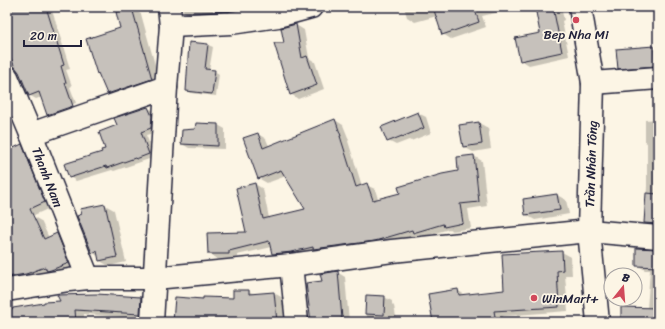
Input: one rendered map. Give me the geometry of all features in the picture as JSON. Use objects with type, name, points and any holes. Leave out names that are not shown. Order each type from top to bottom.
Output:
[{"type":"street","points":[[152,322],[170,16],[231,23],[278,16],[311,7]]},
{"type":"street","name":"Trần Nhân Tông","points":[[580,7],[593,83],[589,231],[598,322]]},
{"type":"street","name":"Thanh Nam","points":[[7,77],[88,278]]},
{"type":"street","points":[[593,83],[658,78]]},
{"type":"street","points":[[31,134],[166,87]]},
{"type":"street","points":[[7,290],[88,278],[155,278],[291,265],[392,251],[589,231],[658,237]]},
{"type":"street","points":[[291,265],[297,322]]},
{"type":"building","points":[[7,7],[46,7],[64,65],[61,66],[73,106],[47,115],[39,92],[29,96],[19,72],[7,50]]},
{"type":"building","points":[[433,7],[474,7],[479,22],[442,35]]},
{"type":"building","points":[[535,7],[553,7],[562,52],[520,61],[515,38],[540,33]]},
{"type":"building","points":[[132,8],[152,79],[107,94],[98,73],[97,74],[86,39],[120,28],[116,12]]},
{"type":"building","points":[[296,24],[302,58],[307,56],[317,85],[290,95],[274,43],[284,43],[281,28]]},
{"type":"building","points":[[189,42],[208,44],[205,69],[215,70],[212,94],[186,91]]},
{"type":"building","points":[[654,46],[656,66],[618,69],[616,49]]},
{"type":"building","points":[[148,107],[152,116],[151,128],[141,132],[149,154],[107,168],[106,166],[69,178],[64,164],[102,152],[101,150],[105,149],[99,132],[117,125],[114,118]]},
{"type":"building","points":[[418,112],[424,128],[387,142],[381,127]]},
{"type":"building","points":[[335,119],[356,187],[367,183],[373,200],[400,193],[398,187],[442,174],[458,171],[457,157],[474,155],[479,202],[460,204],[463,223],[444,227],[443,224],[413,233],[412,230],[375,241],[313,249],[313,247],[292,252],[272,254],[269,241],[229,251],[229,254],[208,254],[207,233],[246,232],[236,188],[255,183],[263,219],[305,209],[281,170],[258,179],[243,138],[258,133],[263,148]]},
{"type":"building","points":[[479,122],[482,144],[463,147],[459,125]]},
{"type":"building","points":[[196,123],[218,124],[218,146],[181,144],[182,130],[195,129]]},
{"type":"building","points":[[22,144],[45,202],[30,209],[44,239],[57,233],[69,263],[47,271],[45,267],[26,274],[7,277],[7,151]]},
{"type":"building","points":[[646,193],[658,194],[658,224],[644,223]]},
{"type":"building","points":[[557,194],[560,210],[525,215],[523,199]]},
{"type":"building","points":[[105,204],[117,257],[99,261],[97,251],[92,253],[77,216],[82,214],[80,209]]},
{"type":"building","points":[[636,248],[658,249],[658,267],[636,266]]},
{"type":"building","points":[[562,251],[563,270],[557,271],[559,307],[494,311],[496,322],[433,322],[428,294],[458,289],[459,295],[504,290],[502,254]]},
{"type":"building","points":[[338,271],[342,319],[328,322],[311,322],[306,283],[322,281],[320,274]]},
{"type":"building","points":[[233,290],[249,290],[249,294],[274,292],[277,322],[173,322],[175,297],[203,299],[203,297],[233,298]]},
{"type":"building","points":[[97,294],[141,297],[140,314],[75,310],[76,322],[7,322],[7,310],[13,308],[44,302],[60,301],[57,295]]},
{"type":"building","points":[[366,295],[385,296],[384,315],[365,314]]},
{"type":"building","points":[[621,307],[658,308],[658,322],[621,322]]},
{"type":"place","name":"Bep Nha Mi","points":[[576,20]]},
{"type":"place","name":"WinMart+","points":[[534,298]]}]
